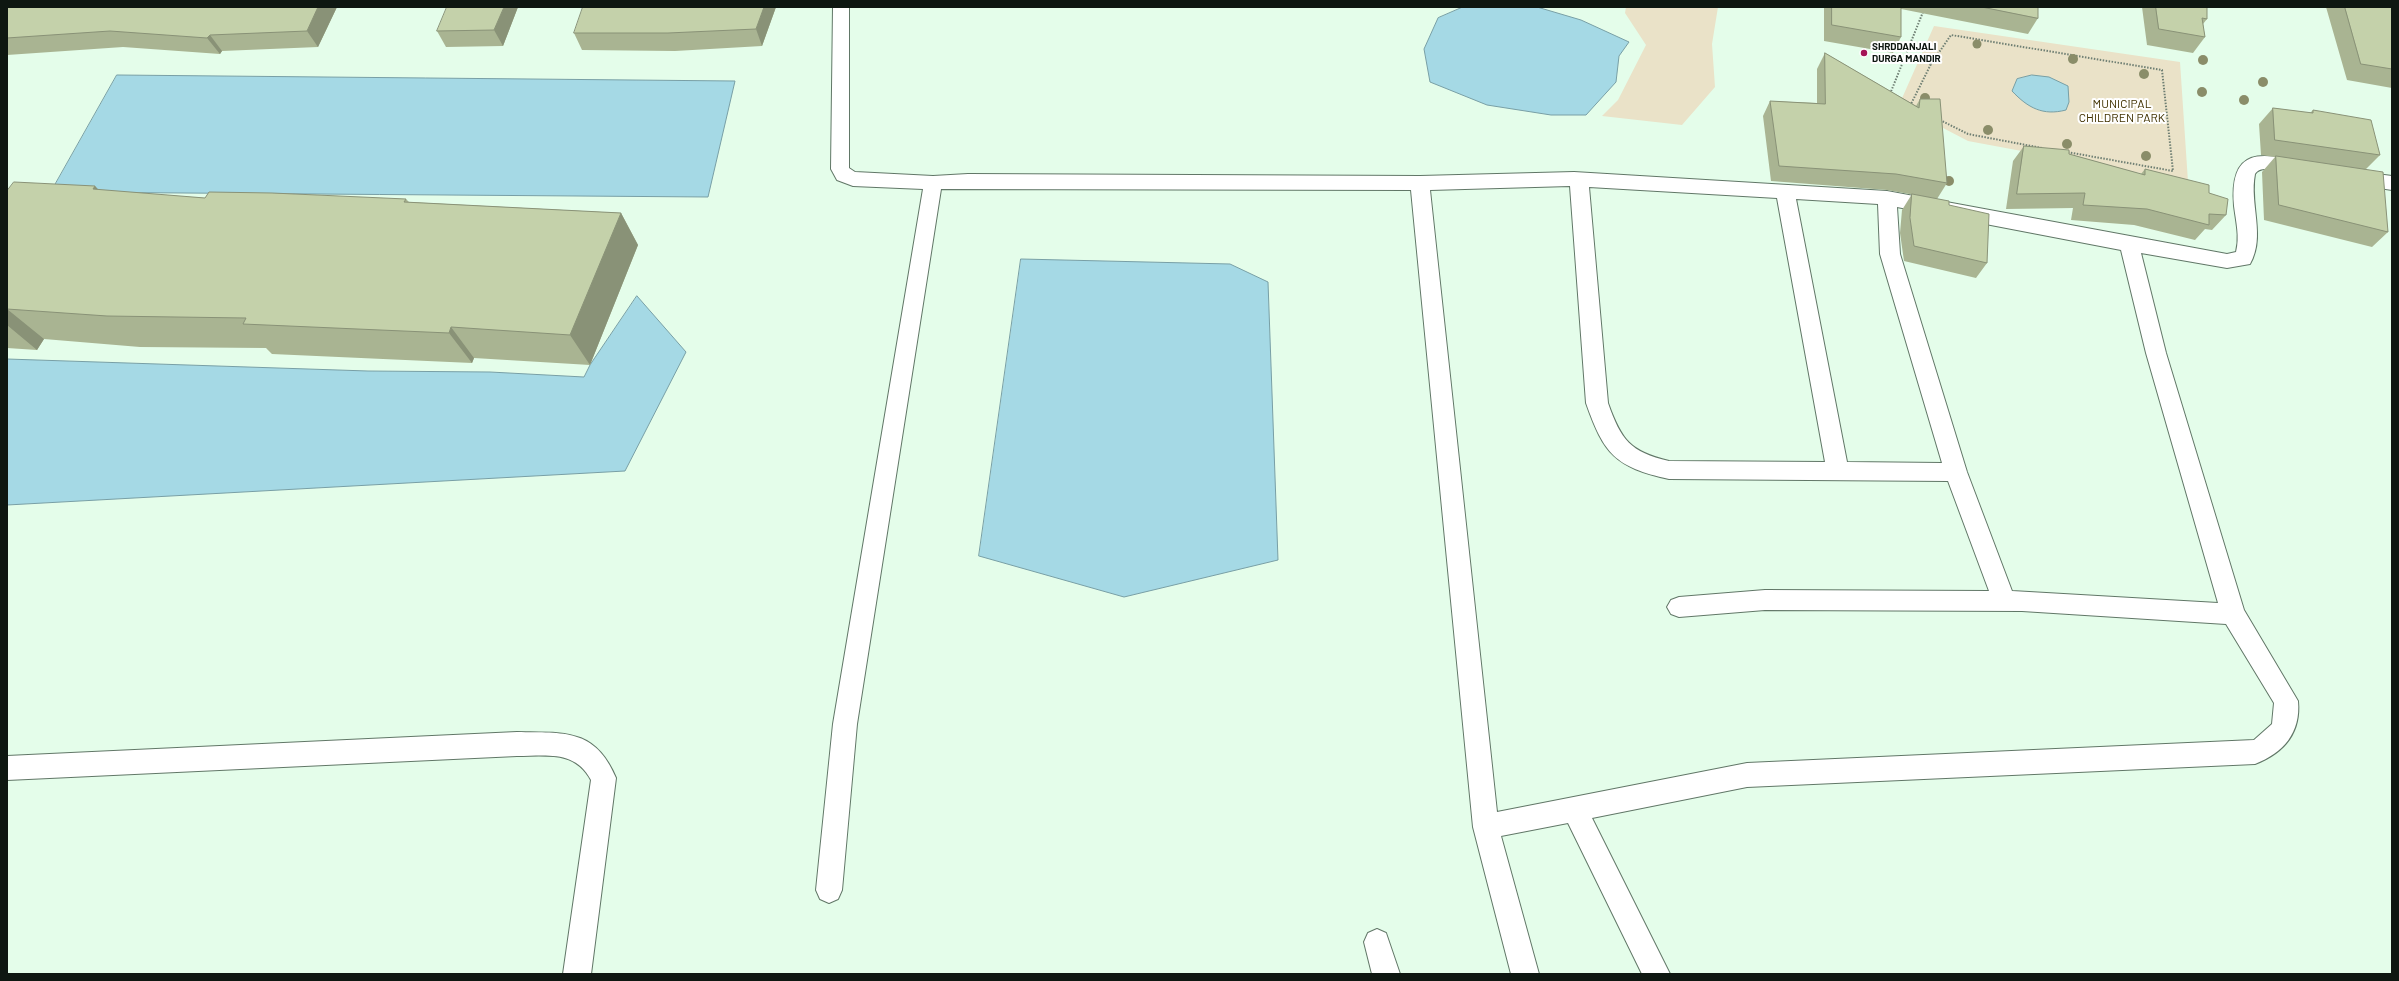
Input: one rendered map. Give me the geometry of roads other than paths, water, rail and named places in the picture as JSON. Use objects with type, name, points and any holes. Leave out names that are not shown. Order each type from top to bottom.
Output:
[{"type":"street","points":[[841,7],[840,169],[844,175],[853,179],[933,183],[1420,183],[1580,180],[1887,198],[2227,261],[2238,261],[2243,259],[2247,251],[2243,181],[2249,165],[2262,162],[2326,174],[2392,183]]},
{"type":"street","points":[[1580,180],[1597,403],[1607,433],[1618,449],[1644,465],[1669,470],[1956,472]]},
{"type":"street","points":[[829,890],[845,724],[933,183]]},
{"type":"street","points":[[1420,183],[1486,827],[1525,974]]},
{"type":"street","points":[[1785,192],[1838,471]]},
{"type":"street","points":[[1887,198],[1890,254],[1956,472],[2004,601]]},
{"type":"street","points":[[1486,827],[1747,775],[2255,752],[2267,747],[2284,729],[2288,714],[2286,701],[2233,614],[2158,360],[2129,244]]},
{"type":"street","points":[[1679,607],[1764,600],[2004,601],[2233,614]]},
{"type":"street","points":[[7,768],[517,744],[561,746],[578,751],[591,757],[604,778],[577,974]]},
{"type":"street","points":[[1574,809],[1656,974]]},
{"type":"street","points":[[1377,942],[1386,974]]},
{"type":"water","points":[[1463,7],[1537,7],[1581,20],[1629,42],[1619,56],[1616,82],[1586,115],[1551,115],[1487,105],[1430,82],[1424,49],[1438,18]]},
{"type":"water","points":[[117,75],[735,81],[708,197],[51,192]]},
{"type":"water","points":[[2032,75],[2049,77],[2068,86],[2069,102],[2066,110],[2050,112],[2036,109],[2024,102],[2012,91],[2017,79]]},
{"type":"water","points":[[1021,259],[1230,264],[1268,282],[1278,560],[1124,597],[979,556]]},
{"type":"water","points":[[637,296],[686,352],[625,471],[7,505],[7,359],[368,371],[490,372],[584,377],[590,365]]},
{"type":"place","name":"SHRDDANJALI DURGA MANDIR","points":[[1864,53]]},
{"type":"park label","name":"MUNICIPAL CHILDREN PARK","points":[[2122,111]]}]
